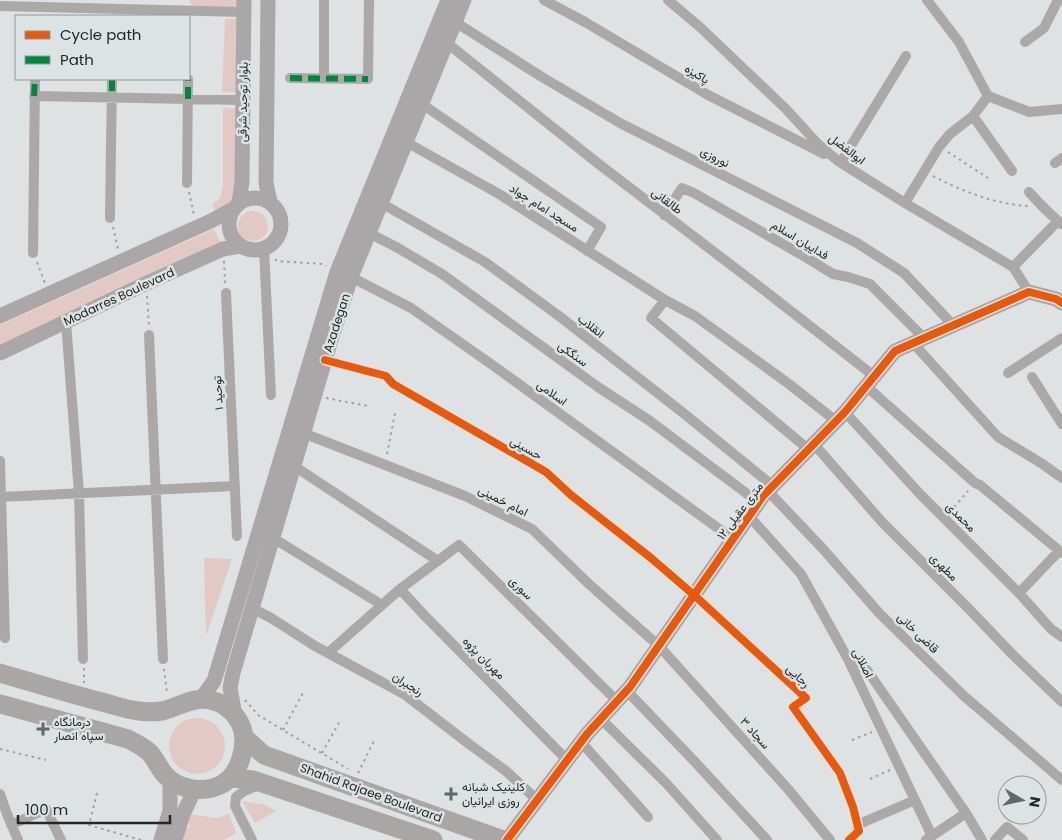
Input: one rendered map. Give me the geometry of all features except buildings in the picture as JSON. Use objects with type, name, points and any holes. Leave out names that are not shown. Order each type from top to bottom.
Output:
[{"type":"highway","points":[[0,673],[137,711],[165,710],[201,699],[217,702],[230,710],[241,726],[244,737],[243,754],[231,778],[222,784],[209,789],[182,787],[170,780],[151,754],[140,745],[128,739],[0,704]]},
{"type":"highway","points":[[26,710],[31,682]]},
{"type":"highway","name":"Shahid Rajaee Boulevard","points":[[244,737],[264,754],[505,840]]},
{"type":"highway","points":[[258,782],[248,770],[250,762],[255,756],[264,754]]},
{"type":"highway","name":"Shahid Rajaee Boulevard","points":[[231,778],[258,782],[433,840]]},
{"type":"street","name":"بلوار توحید شرقی","points":[[268,0],[266,183],[270,202]]},
{"type":"street","points":[[324,0],[324,78]]},
{"type":"street","points":[[368,79],[369,0]]},
{"type":"street","name":"Azadegan","points":[[201,699],[214,681],[344,275],[448,0]]},
{"type":"street","name":"Azadegan","points":[[344,275],[369,233],[464,0]]},
{"type":"street","name":"پاکیزه","points":[[544,0],[585,22],[708,95],[841,162]]},
{"type":"street","name":"ابوالفضل","points":[[668,0],[702,28],[786,109],[818,143],[841,162],[905,203],[1013,267],[1029,292]]},
{"type":"street","points":[[927,0],[959,42],[988,96],[1030,112],[1062,109]]},
{"type":"street","points":[[1025,42],[1044,28],[1058,0],[1062,3]]},
{"type":"street","points":[[0,6],[244,6]]},
{"type":"street","name":"بلوار توحید شرقی","points":[[236,206],[242,182],[244,6]]},
{"type":"street","name":"نوروزی","points":[[455,22],[620,123],[858,243],[904,273],[953,325]]},
{"type":"street","name":"طالقانی","points":[[447,42],[664,215],[760,287],[870,381],[975,483],[980,484],[1061,552]]},
{"type":"street","points":[[841,162],[906,56]]},
{"type":"street","points":[[290,78],[324,78],[368,79],[290,78]]},
{"type":"street","points":[[33,252],[35,80]]},
{"type":"street","points":[[110,218],[112,80]]},
{"type":"street","points":[[187,183],[188,80]]},
{"type":"street","points":[[34,96],[243,100]]},
{"type":"street","points":[[905,203],[939,147],[950,134],[973,116],[988,96]]},
{"type":"street","points":[[422,104],[601,227],[587,251]]},
{"type":"street","points":[[973,116],[1012,171]]},
{"type":"street","name":"مسجد امام جواد","points":[[406,142],[498,194],[665,300]]},
{"type":"street","name":"فداییان اسلام","points":[[664,215],[682,188],[694,193],[833,274],[870,284],[919,340]]},
{"type":"street","points":[[1013,267],[1060,223],[1029,192]]},
{"type":"street","points":[[0,316],[197,227],[246,199],[262,199],[270,202],[276,208],[280,215],[281,224],[277,239],[264,249],[256,251],[247,250],[240,246],[230,233],[228,225],[229,217],[236,206]]},
{"type":"street","name":"انقلاب","points":[[381,203],[485,262],[566,322],[674,406],[766,493]]},
{"type":"street","name":"سنگکی","points":[[369,233],[442,274],[598,387],[766,493]]},
{"type":"street","name":"Modarres Boulevard","points":[[0,353],[223,249],[240,246]]},
{"type":"street","points":[[264,249],[270,395]]},
{"type":"street","name":"اسلامی","points":[[344,275],[411,308],[733,538]]},
{"type":"street","points":[[1029,292],[1062,302]]},
{"type":"street","name":"۱۲ متری عقیلی","points":[[505,840],[581,742],[622,696],[766,493],[840,417],[894,351],[1029,292]]},
{"type":"street","name":"توحید ۱","points":[[226,293],[237,536]]},
{"type":"street","name":"محمدی","points":[[665,300],[695,316],[789,384],[840,417],[1019,593],[1051,629],[1062,636]]},
{"type":"street","name":"مطهری","points":[[665,300],[651,318],[811,447],[882,522],[1062,702]]},
{"type":"street","points":[[66,322],[79,493],[83,659]]},
{"type":"street","points":[[149,335],[163,659]]},
{"type":"street","points":[[1008,373],[1062,338]]},
{"type":"street","name":"Azadegan","points":[[235,715],[230,688],[233,673],[325,360],[324,340]]},
{"type":"street","points":[[919,340],[998,438],[1062,478]]},
{"type":"street","name":"حسینی","points":[[325,360],[386,376],[393,384],[546,472],[571,495],[651,558],[694,595]]},
{"type":"street","points":[[1032,377],[1060,417]]},
{"type":"street","name":"امام خمینی","points":[[304,433],[464,496],[532,530],[658,646]]},
{"type":"street","points":[[0,461],[5,638]]},
{"type":"street","points":[[294,466],[438,561]]},
{"type":"street","points":[[1,497],[235,486]]},
{"type":"street","name":"قاضی خانی","points":[[766,493],[823,549],[880,614],[964,696],[1062,780]]},
{"type":"street","name":"اصلانی","points":[[749,516],[801,574],[848,659],[915,800],[929,838]]},
{"type":"street","points":[[272,538],[382,605]]},
{"type":"street","name":"سوری","points":[[400,590],[460,545],[622,696]]},
{"type":"street","points":[[1019,593],[1061,552]]},
{"type":"street","points":[[328,653],[400,590]]},
{"type":"street","name":"مهربان پژوه","points":[[400,590],[567,760]]},
{"type":"street","name":"رجایی","points":[[694,595],[806,698],[793,706],[840,773],[853,807],[857,825]]},
{"type":"street","name":"رنجبران","points":[[252,608],[328,653],[404,694],[506,771],[537,800]]},
{"type":"street","name":"سجاد ۳","points":[[658,646],[788,789],[830,840]]},
{"type":"street","points":[[848,659],[868,670],[966,813],[982,840]]},
{"type":"street","points":[[622,696],[696,763],[767,840]]},
{"type":"street","points":[[601,719],[666,783],[717,840]]},
{"type":"street","points":[[581,742],[648,817]]},
{"type":"street","points":[[161,840],[170,810],[170,780]]},
{"type":"street","points":[[252,840],[234,806],[236,797],[258,782]]},
{"type":"street","points":[[175,840],[183,814],[195,789]]},
{"type":"street","points":[[0,794],[3,816],[11,825],[18,840]]},
{"type":"street","points":[[850,840],[859,832],[857,825],[915,800]]},
{"type":"street","points":[[11,825],[46,809],[61,840]]},
{"type":"street","points":[[929,838],[966,813]]},
{"type":"street","points":[[995,840],[1007,827],[1023,840]]},
{"type":"path","points":[[939,147],[988,178]]},
{"type":"path","points":[[924,172],[959,189],[987,198],[1021,205],[1042,206]]},
{"type":"path","points":[[187,183],[197,227]]},
{"type":"path","points":[[110,218],[121,261]]},
{"type":"path","points":[[223,249],[226,293]]},
{"type":"path","points":[[264,249],[277,261],[324,264],[344,275]]},
{"type":"path","points":[[33,252],[50,294]]},
{"type":"path","points":[[147,283],[149,335]]},
{"type":"path","points":[[314,396],[368,406]]},
{"type":"path","points":[[385,465],[395,412]]},
{"type":"path","points":[[944,518],[975,483]]},
{"type":"path","points":[[83,659],[85,698]]},
{"type":"path","points":[[163,659],[165,710]]},
{"type":"path","points":[[283,730],[304,691]]},
{"type":"path","points":[[240,694],[258,715],[350,770]]},
{"type":"path","points":[[322,753],[341,719]]},
{"type":"path","points":[[852,740],[881,728]]},
{"type":"path","points":[[357,774],[375,739]]},
{"type":"path","points":[[0,748],[46,760]]},
{"type":"path","points":[[870,779],[899,766]]},
{"type":"path","points":[[97,792],[89,825],[141,840]]},
{"type":"shaded area","points":[[189,0],[237,0],[237,7],[192,6]]},
{"type":"shaded area","points":[[225,19],[239,19],[236,92],[222,92]]},
{"type":"shaded area","points":[[223,108],[237,108],[238,176],[232,203],[218,213],[214,210],[212,204],[220,198],[223,186]]},
{"type":"shaded area","points":[[253,211],[264,215],[268,226],[264,237],[253,241],[242,237],[238,226],[242,215]]},
{"type":"shaded area","points":[[214,229],[222,246],[0,348],[0,325]]},
{"type":"shaded area","points":[[204,558],[232,559],[206,636]]},
{"type":"shaded area","points":[[197,718],[208,720],[217,726],[223,735],[225,746],[223,757],[217,766],[208,772],[197,774],[186,772],[177,766],[171,757],[169,746],[171,735],[177,726],[186,720]]},
{"type":"shaded area","points":[[242,801],[266,805],[276,811],[255,823]]},
{"type":"shaded area","points":[[187,814],[217,818],[229,814],[236,833],[224,840],[182,840],[181,832],[190,827]]},
{"type":"marked path","points":[[290,78],[368,79]]},
{"type":"marked path","points":[[34,96],[35,80]]},
{"type":"marked path","points":[[112,80],[112,97]]},
{"type":"marked path","points":[[188,80],[188,99]]},
{"type":"cycle path","points":[[507,840],[587,734],[630,687],[763,496],[845,412],[895,351],[1029,292],[1056,299],[1062,303]]},
{"type":"cycle path","points":[[325,360],[386,376],[393,384],[546,472],[571,495],[651,558],[694,595],[806,698],[793,707],[840,773],[853,807],[859,831],[849,840]]},
{"type":"place","name":"درمانگاه سپاه انصار","points":[[43,729]]},
{"type":"place","name":"کلینیک شبانه روزی ایرانیان","points":[[451,794]]}]
